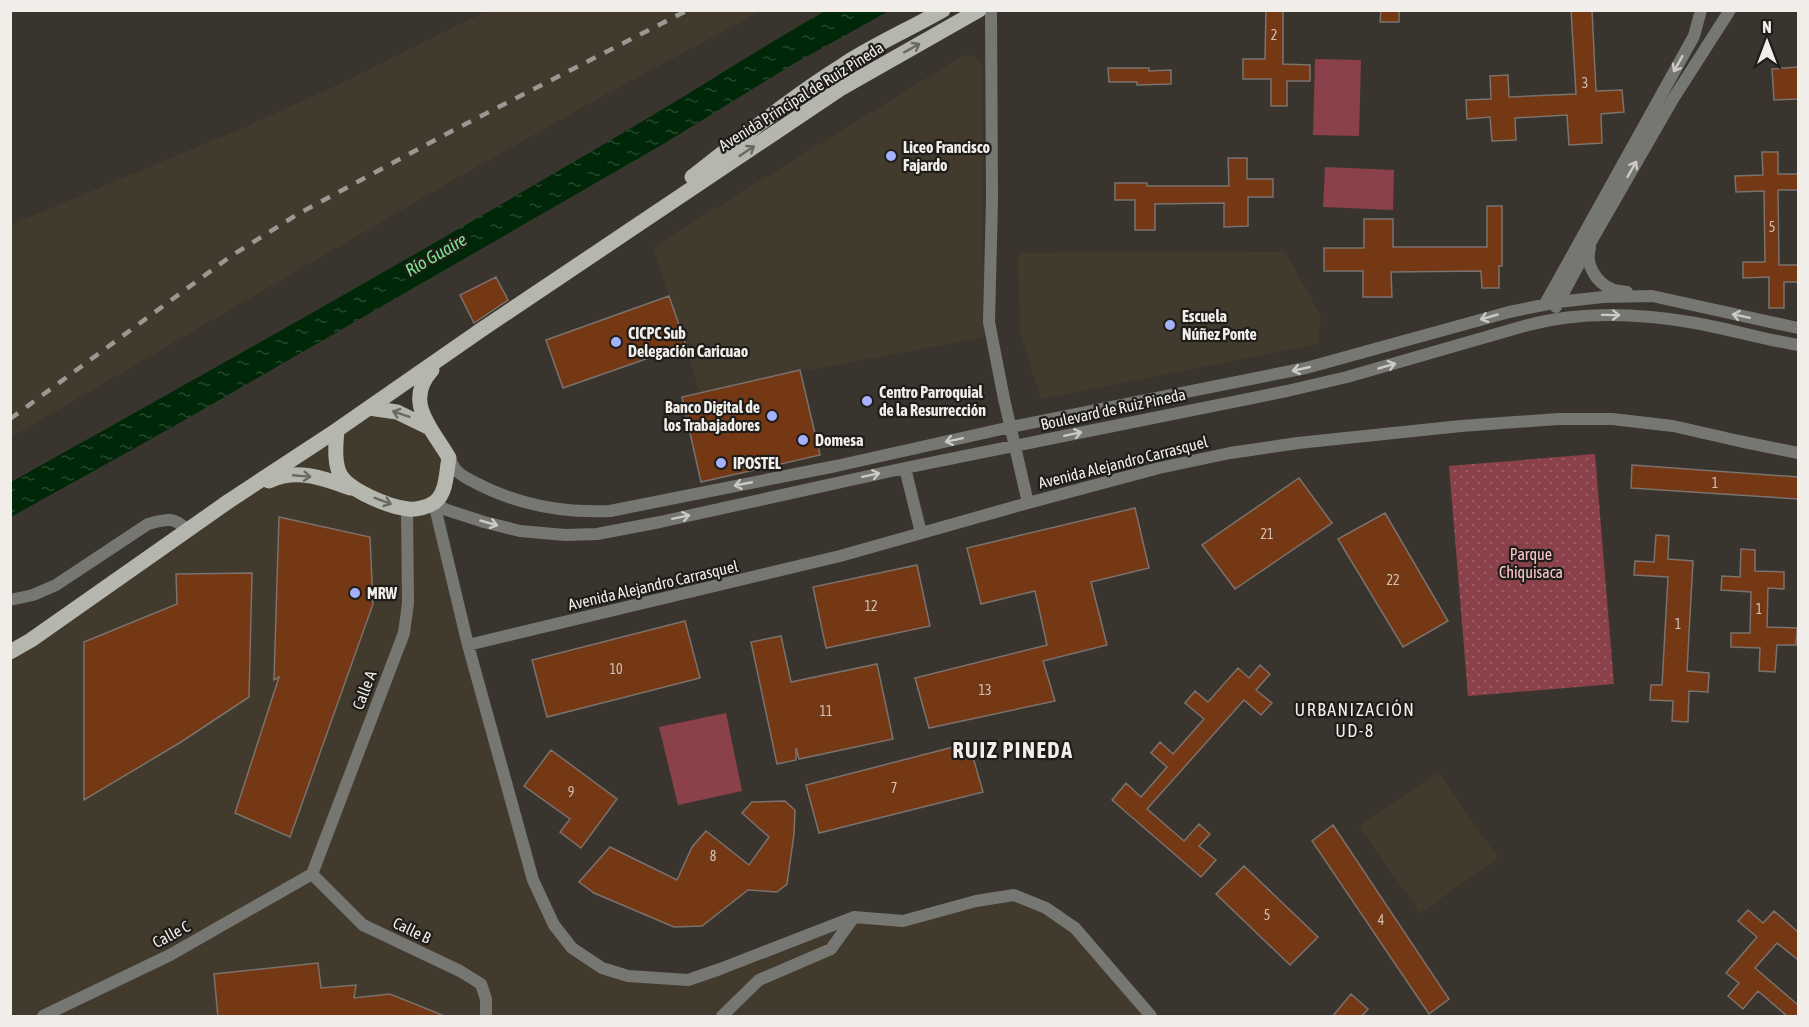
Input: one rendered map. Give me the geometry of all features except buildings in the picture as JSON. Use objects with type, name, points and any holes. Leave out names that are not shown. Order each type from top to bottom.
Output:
[{"type":"main road","name":"Avenida Principal de Ruiz Pineda","points":[[646,219],[682,184],[792,99],[869,49],[943,10]]},
{"type":"main road","name":"Avenida Principal de Ruiz Pineda","points":[[369,408],[840,89],[979,10]]},
{"type":"main road","name":"Avenida Principal de Ruiz Pineda","points":[[430,428],[421,411],[418,395],[423,379],[444,356]]},
{"type":"main road","points":[[10,652],[31,640],[229,501],[369,408],[397,412],[430,428],[449,458],[442,494],[434,503],[418,509],[407,509],[303,474],[282,476],[229,501]]},
{"type":"main road","points":[[337,430],[336,447],[339,472],[343,479],[359,491]]},
{"type":"street","points":[[991,10],[992,200],[989,322],[1028,503]]},
{"type":"street","points":[[1552,319],[1552,303],[1694,36],[1701,10]]},
{"type":"street","points":[[1552,303],[1593,238],[1672,99],[1730,10]]},
{"type":"street","points":[[1593,238],[1588,253],[1589,264],[1600,282],[1612,289],[1652,296]]},
{"type":"street","name":"Boulevard de Ruiz Pineda","points":[[449,458],[457,471],[470,480],[513,499],[560,509],[586,512],[610,511],[1306,368],[1509,312],[1552,303],[1603,297],[1652,296],[1798,328]]},
{"type":"street","name":"Boulevard de Ruiz Pineda","points":[[434,503],[447,510],[520,531],[565,535],[597,534],[905,468],[1287,391],[1347,377],[1552,319],[1605,314],[1637,316],[1689,322],[1798,345]]},
{"type":"street","name":"Avenida Alejandro Carrasquel","points":[[468,645],[725,585],[840,556],[1159,468],[1230,453],[1461,426],[1558,419],[1612,419],[1673,426],[1798,453]]},
{"type":"street","points":[[905,468],[921,533]]},
{"type":"street","points":[[434,503],[468,645],[533,880],[554,925],[572,948],[602,968],[628,976],[688,980],[854,917],[903,921],[976,901],[1014,895],[1046,908],[1075,928],[1152,1017]]},
{"type":"street","name":"Calle A","points":[[312,874],[404,633],[408,603],[407,509]]},
{"type":"street","points":[[10,600],[33,595],[56,585],[148,524],[165,520],[179,522],[188,531]]},
{"type":"street","name":"Calle C","points":[[43,1017],[170,955],[312,874]]},
{"type":"street","name":"Calle B","points":[[312,874],[363,925],[460,971],[481,984],[486,999],[486,1017]]},
{"type":"street","points":[[722,1017],[759,980],[831,949],[854,917]]},
{"type":"shaded area","points":[[487,11],[761,11],[606,94],[441,187],[11,437],[11,225],[243,128],[333,87]]},
{"type":"shaded area","name":"Liceo Francisco Fajardo","points":[[964,55],[975,56],[982,65],[984,337],[816,369],[800,370],[699,393],[686,345],[653,247]]},
{"type":"shaded area","name":"Escuela Núñez Ponte","points":[[1285,252],[1321,316],[1318,344],[1041,399],[1020,333],[1018,253]]},
{"type":"shaded area","points":[[369,408],[408,416],[449,458],[434,503],[533,880],[554,925],[602,968],[688,980],[854,917],[903,921],[1014,895],[1075,928],[1151,1016],[11,1016],[10,652]]},
{"type":"shaded area","points":[[1438,772],[1498,858],[1420,913],[1359,826]]},
{"type":"green space","points":[[1315,59],[1361,60],[1359,136],[1313,135]]},
{"type":"green space","points":[[1325,167],[1394,170],[1393,210],[1323,207]]},
{"type":"green space","name":"Parque Chiquisaca","points":[[1595,454],[1614,684],[1468,696],[1449,466]]},
{"type":"green space","points":[[726,713],[742,791],[678,805],[659,727]]},
{"type":"water","name":"Río Guaire","points":[[827,10],[889,11],[795,63],[665,143],[169,429],[11,517],[11,482],[490,211]]},
{"type":"railway","points":[[10,419],[231,256],[298,214],[450,132],[688,10]]},
{"type":"place","name":"Liceo Francisco Fajardo","points":[[891,156]]},
{"type":"place","name":"Escuela Núñez Ponte","points":[[1170,325]]},
{"type":"place","name":"CICPC Sub Delegación Caricuao","points":[[616,342]]},
{"type":"place","name":"Centro Parroquial de la Resurrección","points":[[867,401]]},
{"type":"place","name":"Banco Digital de los Trabajadores","points":[[772,416]]},
{"type":"place","name":"Domesa","points":[[803,440]]},
{"type":"place","name":"IPOSTEL","points":[[721,463]]},
{"type":"place","name":"MRW","points":[[355,593]]},
{"type":"district","name":"URBANIZACIÓN UD-8","points":[[1355,720]]},
{"type":"district","name":"RUIZ PINEDA","points":[[1013,750]]}]
